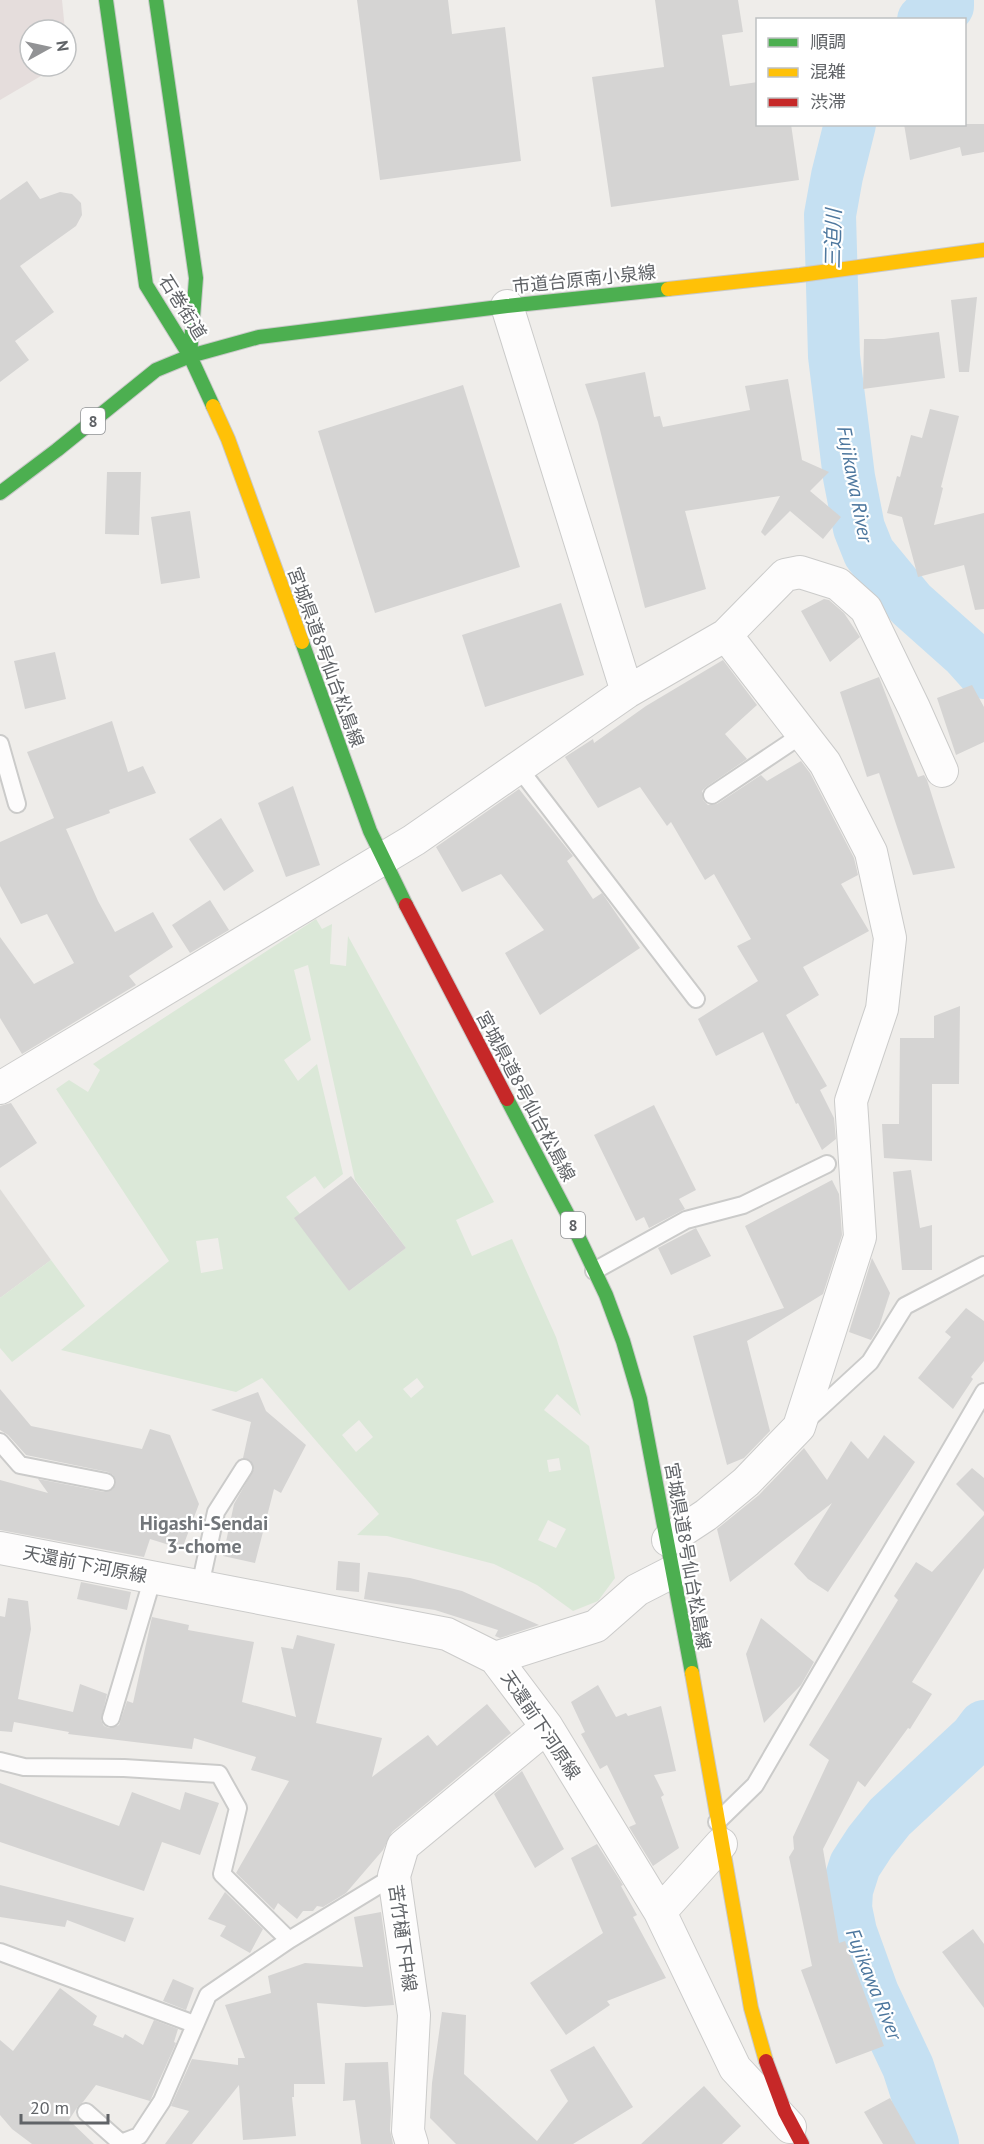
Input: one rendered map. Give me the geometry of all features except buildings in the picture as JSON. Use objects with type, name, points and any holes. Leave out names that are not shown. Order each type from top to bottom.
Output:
[{"type":"main road","name":"石巻街道","points":[[106,0],[146,285],[190,356]]},
{"type":"main road","name":"石巻街道","points":[[156,0],[196,278],[190,356]]},
{"type":"main road","name":"市道台原南小泉線","points":[[190,356],[259,337],[507,306],[800,275],[984,250]]},
{"type":"main road","name":"8","points":[[0,493],[156,370],[190,356]]},
{"type":"main road","name":"宮城県道8号仙台松島線","points":[[190,356],[228,439],[366,820],[382,858],[569,1217],[623,1341],[640,1399],[674,1571],[751,2007],[769,2072],[798,2138]]},
{"type":"street","points":[[507,306],[627,692]]},
{"type":"street","points":[[0,1088],[414,840],[627,692],[726,635],[784,575],[800,573],[838,584],[866,609],[942,771]]},
{"type":"street","points":[[668,1540],[706,1515],[746,1482],[799,1427],[860,1237],[851,1101],[882,1009],[890,938],[871,852],[825,764],[726,635]]},
{"type":"street","name":"天還前下河原線","points":[[0,1548],[447,1634],[495,1658],[546,1727],[660,1912],[735,2068],[798,2138]]},
{"type":"street","points":[[495,1658],[596,1626],[637,1590],[674,1571]]},
{"type":"street","name":"苦竹樋下中線","points":[[412,2144],[408,2131],[414,2015],[394,1876],[403,1846],[546,1727]]},
{"type":"street","points":[[660,1912],[719,1833]]},
{"type":"lane","points":[[712,795],[803,734]]},
{"type":"lane","points":[[0,744],[17,804]]},
{"type":"lane","points":[[518,767],[696,999]]},
{"type":"lane","points":[[594,1271],[686,1220],[743,1205],[827,1164]]},
{"type":"lane","points":[[799,1427],[870,1362],[905,1306],[984,1265]]},
{"type":"lane","points":[[719,1833],[755,1785],[984,1392]]},
{"type":"lane","points":[[0,1442],[20,1466],[106,1482]]},
{"type":"lane","points":[[200,1586],[216,1512],[244,1468]]},
{"type":"lane","points":[[111,1718],[153,1577]]},
{"type":"lane","points":[[0,1761],[24,1767],[124,1768],[219,1774],[238,1808],[222,1874],[289,1940]]},
{"type":"lane","points":[[86,2112],[121,2143],[139,2136],[162,2101],[208,1995],[289,1940],[394,1876]]},
{"type":"lane","points":[[0,1952],[194,2024]]},
{"type":"shaded area","points":[[0,0],[62,0],[64,18],[18,18],[18,78],[38,78],[0,100]]},
{"type":"shaded area","points":[[0,1189],[51,1260],[0,1298]]},
{"type":"green space","points":[[316,919],[322,929],[332,924],[330,964],[346,966],[348,936],[494,1202],[456,1220],[472,1256],[512,1239],[556,1337],[581,1416],[557,1394],[544,1410],[589,1446],[615,1578],[598,1601],[573,1611],[537,1585],[494,1564],[387,1536],[357,1535],[379,1514],[262,1378],[236,1392],[61,1350],[169,1261],[56,1089],[69,1080],[88,1092],[100,1070],[93,1064]],"holes":[[[308,965],[355,1180],[406,1248],[349,1291],[300,1214],[286,1197],[315,1176],[324,1189],[343,1174],[317,1064],[298,1081],[284,1060],[311,1040],[294,970]],[[218,1238],[223,1269],[201,1273],[196,1241]],[[417,1378],[424,1387],[411,1398],[403,1389]],[[359,1420],[373,1437],[356,1452],[342,1435]],[[559,1458],[561,1470],[549,1472],[547,1460]],[[548,1520],[566,1529],[556,1548],[538,1540]]]},
{"type":"green space","points":[[51,1260],[85,1306],[12,1362],[0,1348],[0,1298]]},
{"type":"waterway","name":"三迫川","points":[[925,18],[948,6],[948,0]]},
{"type":"waterway","name":"Fujikawa River","points":[[850,126],[830,215],[834,356],[849,477],[859,528],[869,553],[911,604],[966,653],[984,673]]},
{"type":"waterway","name":"Fujikawa River","points":[[933,2144],[908,2067],[873,1993],[851,1932],[846,1908],[847,1890],[855,1865],[890,1817],[975,1738],[984,1726]]},
{"type":"traffic: fast","points":[[106,0],[146,285],[190,356]]},
{"type":"traffic: fast","points":[[156,0],[196,278],[190,356]]},
{"type":"traffic: fast","points":[[190,356],[259,337],[507,306],[668,289]]},
{"type":"traffic: fast","points":[[0,493],[156,370],[190,356],[213,406]]},
{"type":"traffic: fast","points":[[302,642],[370,831],[406,905]]},
{"type":"traffic: fast","points":[[507,1099],[569,1217],[606,1295],[623,1341],[640,1399],[692,1673]]},
{"type":"traffic: slow","points":[[668,289],[800,275],[984,250]]},
{"type":"traffic: slow","points":[[213,406],[228,439],[302,642]]},
{"type":"traffic: slow","points":[[692,1673],[751,2008],[766,2061]]},
{"type":"traffic: jam","points":[[406,905],[507,1099]]},
{"type":"traffic: jam","points":[[766,2061],[785,2112],[802,2144]]},
{"type":"district","name":"Higashi-Sendai 3-chome","points":[[204,1534]]}]
